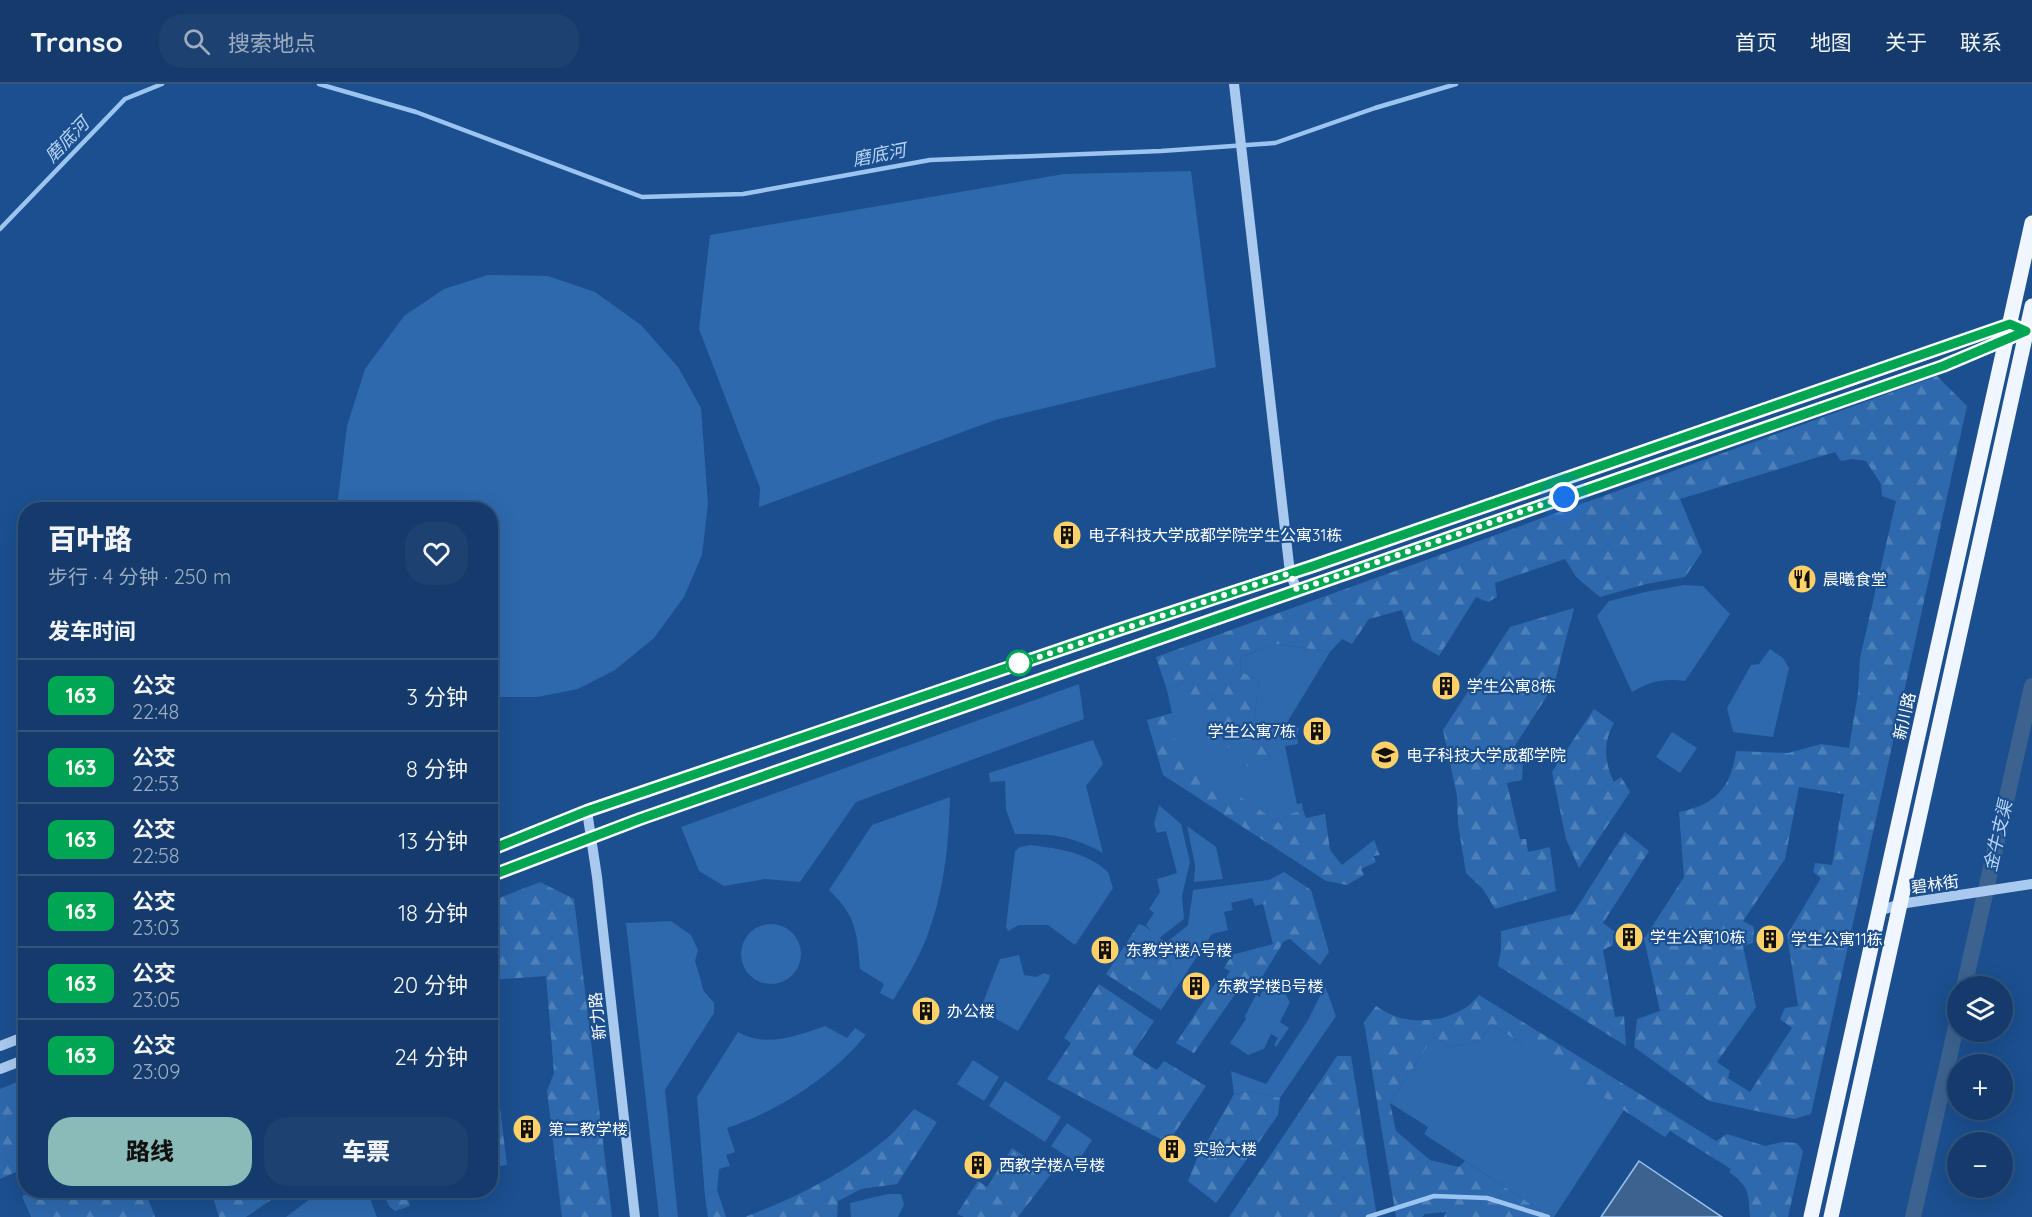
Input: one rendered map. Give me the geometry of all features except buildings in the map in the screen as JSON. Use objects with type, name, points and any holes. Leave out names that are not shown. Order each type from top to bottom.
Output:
[{"type":"main road","name":"新川路","points":[[1811,1217],[2032,223]]},
{"type":"main road","points":[[1831,1217],[2029,331],[2032,306]]},
{"type":"street","points":[[1234,84],[1290,573],[1297,590]]},
{"type":"street","points":[[498,847],[587,811],[1290,573],[2010,324],[2029,331]]},
{"type":"street","points":[[498,873],[592,836],[1943,366],[2029,331]]},
{"type":"street","name":"新力路","points":[[587,811],[592,836],[635,1217]]},
{"type":"street","name":"碧林街","points":[[1879,911],[1900,904],[2032,884]]},
{"type":"street","points":[[0,1046],[18,1039]]},
{"type":"street","points":[[0,1068],[18,1062]]},
{"type":"green space","points":[[1191,171],[1216,367],[995,420],[759,507],[760,488],[699,329],[710,235],[1064,174]]},
{"type":"green space","points":[[488,275],[548,276],[595,292],[641,325],[678,367],[701,408],[708,504],[702,555],[684,597],[654,638],[615,670],[578,689],[537,697],[498,697],[498,502],[339,502],[347,426],[365,369],[404,316],[444,289]]},
{"type":"green space","points":[[1937,376],[1967,406],[1811,1114],[1794,1119],[1709,1101],[1634,1047],[1637,1019],[1660,1011],[1644,939],[1684,877],[1679,812],[1702,805],[1719,793],[1730,775],[1736,751],[1788,753],[1821,744],[1849,748],[1858,693],[1860,658],[1896,501],[1882,496],[1881,484],[1866,461],[1852,459],[1841,461],[1835,452],[1680,499],[1702,552],[1685,577],[1646,584],[1600,597],[1576,577],[1565,559],[1495,583],[1497,597],[1488,602],[1476,597],[1439,656],[1412,640],[1402,610],[1369,619],[1352,644],[1342,639],[1330,652],[1278,644],[1240,657],[1241,672],[1259,680],[1253,731],[1271,758],[1271,769],[1263,775],[1247,766],[1240,745],[1230,748],[1198,733],[1206,708],[1212,703],[1213,696],[1207,691],[1199,697],[1187,694],[1185,681],[1167,690],[1156,657]],"holes":[[[1799,787],[1844,794],[1832,865],[1815,863],[1813,872],[1821,878],[1787,935],[1798,1006],[1785,1008],[1780,1019],[1792,1028],[1750,1092],[1728,1078],[1730,1071],[1717,1062],[1756,1007],[1743,946],[1753,943],[1754,927],[1743,921],[1785,859]]]},
{"type":"green space","points":[[1684,585],[1703,586],[1730,614],[1685,681],[1657,681],[1632,692],[1597,616],[1609,601]]},
{"type":"green space","points":[[1574,608],[1554,685],[1509,755],[1523,763],[1522,780],[1507,783],[1520,839],[1526,839],[1528,852],[1550,847],[1556,891],[1495,909],[1483,889],[1466,873],[1458,824],[1457,796],[1443,730],[1510,627]]},
{"type":"green space","points":[[1278,644],[1330,652],[1288,721],[1299,728],[1298,744],[1285,746],[1297,804],[1302,803],[1303,810],[1286,815],[1281,824],[1176,755],[1167,690],[1185,681],[1207,691],[1213,696],[1212,703],[1241,745],[1271,758],[1253,731],[1259,680],[1241,672],[1240,657]]},
{"type":"green space","points":[[1770,649],[1783,658],[1789,668],[1773,737],[1733,732],[1727,708],[1751,665],[1759,664]]},
{"type":"green space","points":[[1079,684],[1084,719],[856,802],[800,882],[765,879],[724,886],[699,871],[681,827]]},
{"type":"green space","points":[[1594,709],[1614,723],[1608,737],[1606,752],[1608,767],[1614,782],[1621,777],[1630,792],[1579,868],[1566,839],[1552,772]]},
{"type":"green space","points":[[1172,713],[1177,755],[1281,824],[1286,815],[1303,810],[1306,818],[1325,814],[1330,850],[1342,865],[1374,840],[1380,855],[1373,856],[1376,862],[1361,869],[1364,875],[1347,885],[1326,881],[1163,775],[1147,720]]},
{"type":"green space","points":[[1672,732],[1697,748],[1680,773],[1656,757]]},
{"type":"green space","points":[[1093,740],[1103,764],[1086,786],[1103,853],[1081,842],[1061,837],[1015,834],[1006,810],[1005,781],[990,782],[989,773]]},
{"type":"green space","points":[[950,797],[947,851],[932,922],[923,947],[893,1000],[880,993],[884,984],[860,969],[854,926],[845,909],[829,890],[872,825]]},
{"type":"green space","points":[[1159,805],[1181,824],[1190,862],[1182,896],[1184,919],[1158,939],[1146,925],[1154,913],[1149,909],[1160,892],[1157,879],[1177,873],[1166,831],[1157,833],[1154,824]]},
{"type":"green space","points":[[1187,826],[1216,847],[1223,879],[1194,882],[1195,865]]},
{"type":"green space","points":[[1625,832],[1649,851],[1603,923],[1615,932],[1613,945],[1603,950],[1615,1017],[1624,1016],[1626,1046],[1498,966],[1501,931],[1573,914]]},
{"type":"green space","points":[[1031,845],[1082,856],[1108,872],[1113,888],[1075,945],[1048,925],[1019,925],[1008,931],[1006,927],[1015,851],[1020,847]]},
{"type":"green space","points":[[1284,872],[1311,890],[1329,952],[1320,965],[1290,939],[1284,941],[1259,982],[1249,982],[1238,990],[1194,1053],[1176,1043],[1217,981],[1225,980],[1230,971],[1224,968],[1232,955],[1273,944],[1263,904],[1269,880]]},
{"type":"green space","points":[[1269,880],[1263,904],[1255,906],[1252,898],[1231,903],[1233,910],[1224,912],[1228,930],[1212,934],[1174,991],[1167,942],[1188,925],[1193,890]]},
{"type":"green space","points":[[540,882],[574,899],[612,1217],[562,1217],[547,1091],[554,1073],[546,976],[498,979],[498,898]]},
{"type":"green space","points":[[671,921],[691,935],[698,950],[695,961],[703,990],[714,1003],[714,1013],[665,1090],[678,1217],[659,1217],[626,923]]},
{"type":"green space","points":[[765,924],[777,924],[788,929],[796,937],[801,954],[799,966],[788,979],[777,984],[765,984],[754,979],[746,971],[741,960],[741,948],[746,937],[754,929]]},
{"type":"green space","points":[[1139,924],[1167,942],[1174,991],[1161,1010],[1106,974]]},
{"type":"green space","points":[[1019,955],[1024,975],[1036,977],[1044,973],[1050,975],[1018,1031],[980,1010],[1000,959]]},
{"type":"green space","points":[[1099,984],[1154,1021],[1132,1054],[1157,1070],[1164,1061],[1206,1086],[1168,1143],[1047,1079],[1071,1043],[1064,1038]]},
{"type":"green space","points":[[1264,984],[1276,986],[1280,984],[1290,1002],[1280,1022],[1289,1028],[1276,1047],[1274,1045],[1278,1038],[1271,1034],[1264,1049],[1248,1055],[1230,1043],[1246,1019],[1245,1016],[1256,995],[1260,997]]},
{"type":"green space","points":[[1325,986],[1336,1016],[1280,1098],[1250,1091],[1234,1094],[1231,1071],[1266,1084],[1308,1020]]},
{"type":"green space","points":[[1479,995],[1716,1141],[1727,1134],[1765,1146],[1782,1142],[1797,1143],[1803,1151],[1788,1217],[1750,1217],[1747,1191],[1741,1182],[1729,1172],[1731,1169],[1670,1131],[1665,1137],[1491,1024],[1480,1041],[1450,1047],[1434,1036],[1390,1103],[1396,1131],[1430,1160],[1459,1167],[1465,1161],[1551,1217],[1444,1217],[1446,1212],[1425,1214],[1422,1217],[1396,1217],[1364,1022],[1376,1006],[1394,1016],[1408,1019],[1441,1018],[1462,1010]]},
{"type":"green space","points":[[1491,1024],[1624,1110],[1554,1217],[1424,1134],[1428,1127],[1390,1103],[1434,1036],[1450,1047],[1480,1041]]},
{"type":"green space","points":[[825,1026],[847,1038],[855,1028],[866,1035],[852,1051],[820,1079],[785,1102],[727,1128],[735,1152],[726,1155],[730,1166],[719,1169],[717,1190],[705,1196],[697,1097],[738,1032],[749,1037],[770,1040],[792,1037]]},
{"type":"green space","points":[[1337,1056],[1351,1056],[1377,1217],[1229,1217]]},
{"type":"green space","points":[[973,1060],[999,1077],[984,1101],[957,1084]]},
{"type":"green space","points":[[1005,1081],[1061,1117],[1045,1142],[989,1106]]},
{"type":"green space","points":[[18,1082],[18,1171],[0,1179],[0,1089]]},
{"type":"green space","points":[[1250,1091],[1280,1098],[1278,1115],[1216,1203],[1188,1181],[1196,1161],[1234,1094]]},
{"type":"green space","points":[[498,1092],[507,1165],[498,1166]]},
{"type":"green space","points":[[914,1109],[937,1122],[897,1184],[861,1189],[838,1201],[837,1217],[745,1217],[782,1202],[836,1174],[890,1136]]},
{"type":"green space","points":[[1067,1123],[1092,1140],[1077,1163],[1051,1146]]},
{"type":"green space","points":[[1012,1148],[1051,1174],[1018,1217],[964,1217],[957,1214],[978,1181],[987,1187]]},
{"type":"green space","points":[[717,1190],[726,1217],[708,1217],[705,1196]]},
{"type":"green space","points":[[888,1194],[901,1194],[904,1205],[898,1217],[851,1217],[850,1203]]},
{"type":"green space","points":[[23,1198],[148,1198],[155,1217],[31,1217]]},
{"type":"green space","points":[[213,1198],[274,1198],[246,1217],[219,1217]]},
{"type":"green space","points":[[312,1198],[370,1198],[377,1217],[286,1217]]},
{"type":"green space","points":[[386,1198],[408,1198],[410,1206],[395,1211],[389,1206]]},
{"type":"shaded area","points":[[1639,1161],[1722,1217],[1601,1217]]},
{"type":"waterway","name":"磨底河","points":[[0,229],[125,99],[162,84]]},
{"type":"waterway","name":"磨底河","points":[[319,84],[416,112],[642,197],[743,194],[930,160],[1161,151],[1275,143],[1375,108],[1456,84]]},
{"type":"waterway","name":"金牛支渠","points":[[1966,976],[2032,686]]},
{"type":"waterway","name":"金牛支渠","points":[[1913,1217],[1953,1042]]},
{"type":"waterway","points":[[1368,1217],[1434,1196],[1487,1198],[1548,1217]]},
{"type":"bus line","name":"163","points":[[498,847],[587,811],[1313,566],[2010,324],[2026,331],[1943,366],[640,819],[498,873]]},
{"type":"place","name":"电子科技大学成都学院学生公寓31栋","points":[[1067,535]]},
{"type":"place","name":"晨曦食堂","points":[[1802,579]]},
{"type":"place","name":"学生公寓8栋","points":[[1446,686]]},
{"type":"place","name":"学生公寓7栋","points":[[1317,731]]},
{"type":"place","name":"电子科技大学成都学院","points":[[1385,755]]},
{"type":"place","name":"学生公寓10栋","points":[[1629,937]]},
{"type":"place","name":"学生公寓11栋","points":[[1770,939]]},
{"type":"place","name":"东教学楼A号楼","points":[[1105,950]]},
{"type":"place","name":"东教学楼B号楼","points":[[1196,986]]},
{"type":"place","name":"办公楼","points":[[926,1011]]},
{"type":"place","name":"第二教学楼","points":[[527,1129]]},
{"type":"place","name":"实验大楼","points":[[1172,1149]]},
{"type":"place","name":"西教学楼A号楼","points":[[978,1165]]},
{"type":"route","points":[[1019,663],[1009,667],[1290,573],[1297,590],[1564,497]]}]
